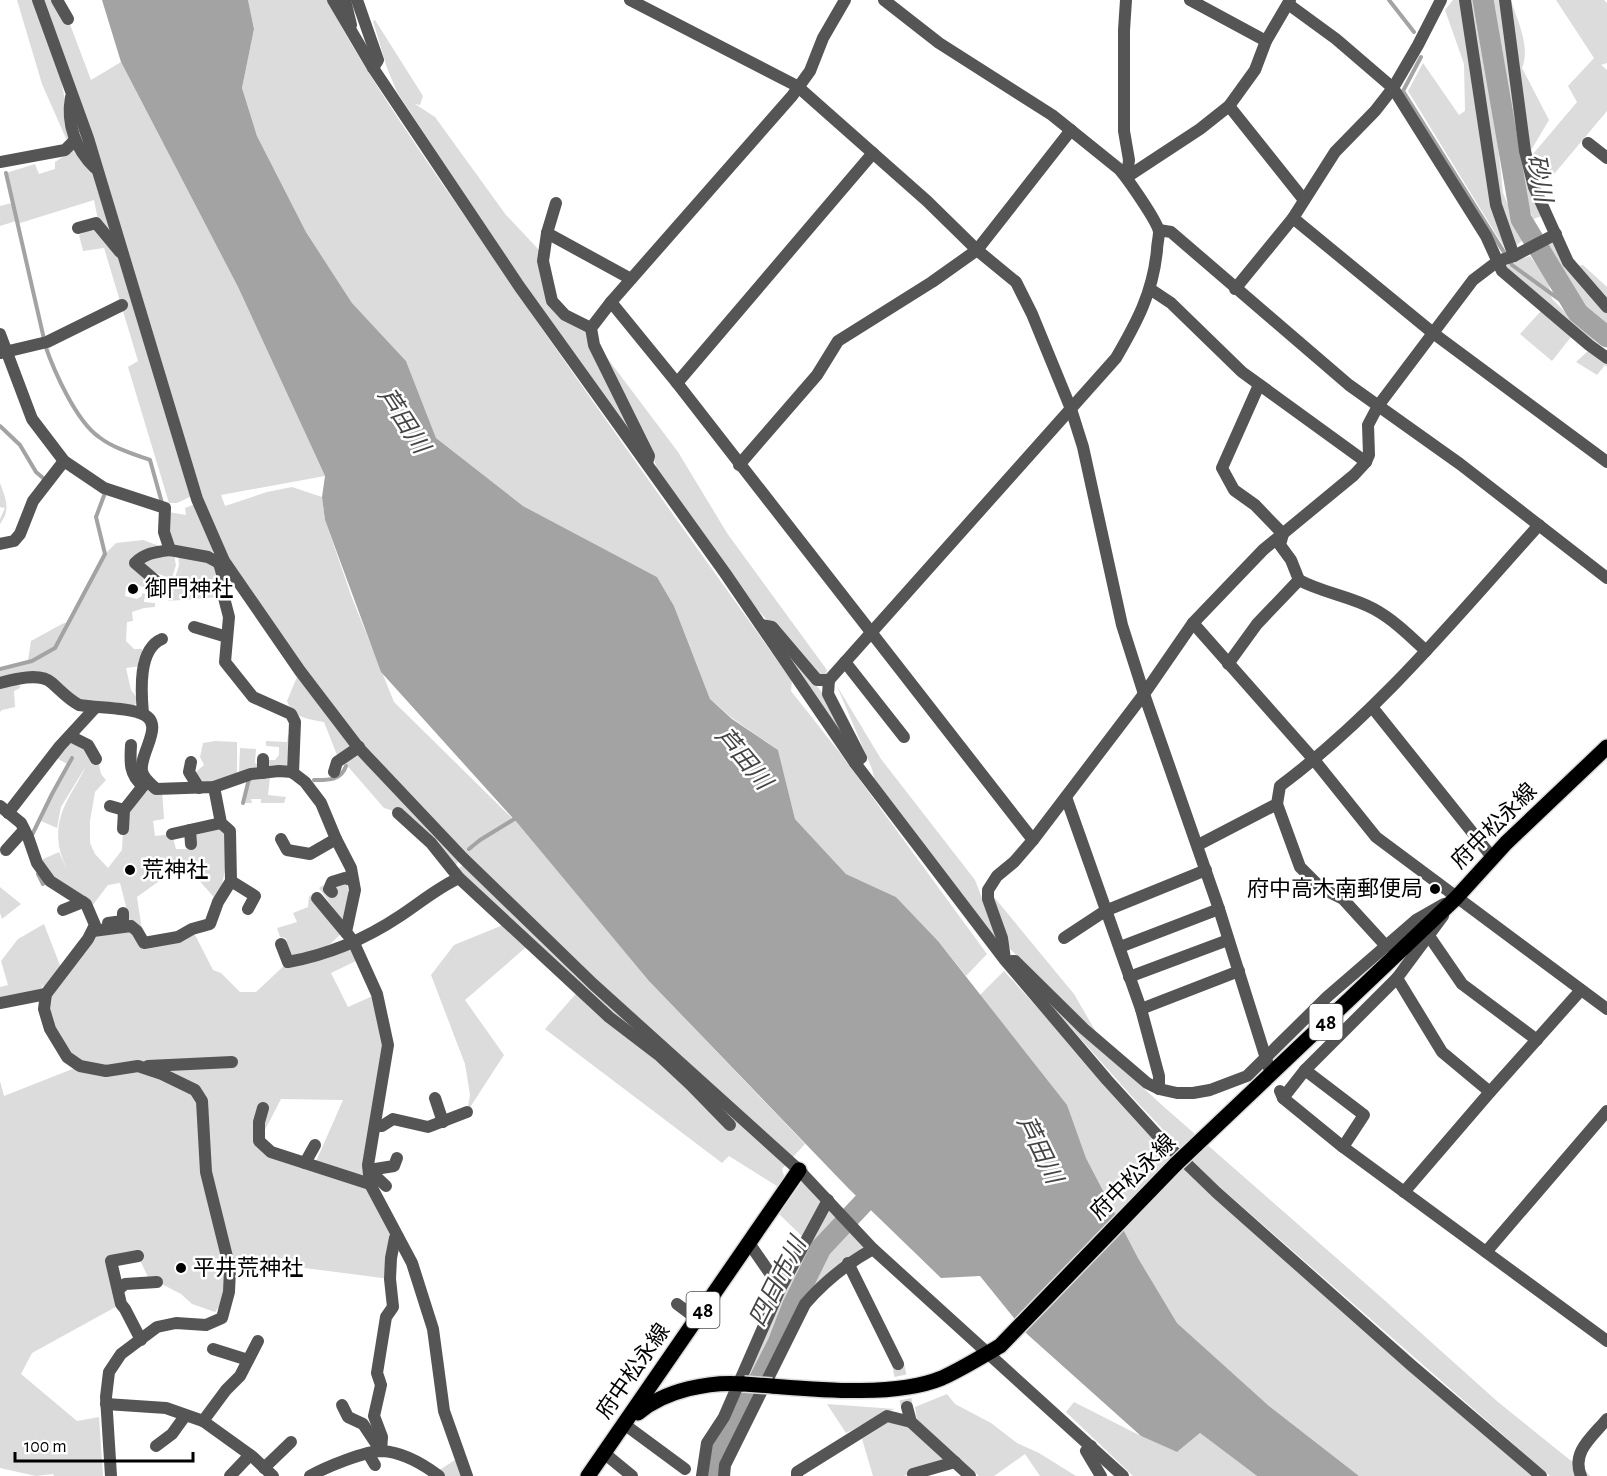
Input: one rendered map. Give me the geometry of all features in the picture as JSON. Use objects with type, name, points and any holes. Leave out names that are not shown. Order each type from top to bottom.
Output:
[{"type":"main road","name":"府中松永線","points":[[625,1424],[656,1399],[684,1390],[726,1382],[860,1390],[912,1386],[942,1378],[994,1350],[1173,1167],[1456,898],[1492,858],[1607,747]]},
{"type":"main road","name":"府中松永線","points":[[588,1476],[799,1170]]},
{"type":"street","points":[[57,0],[68,20]]},
{"type":"street","points":[[333,0],[373,68],[519,286],[761,625],[855,763],[1005,960],[1158,1136],[1216,1192],[1394,1350],[1541,1476]]},
{"type":"street","points":[[345,0],[352,35]]},
{"type":"street","points":[[357,0],[378,60],[373,68]]},
{"type":"street","points":[[646,464],[649,456],[594,345],[591,328],[610,302],[792,96],[810,71],[823,38],[845,0]]},
{"type":"street","points":[[855,763],[861,758],[828,694],[829,680],[1116,358],[1138,322],[1150,289],[1155,272],[1159,230],[1127,177],[1071,130],[1052,115],[939,43],[884,0]]},
{"type":"street","points":[[1126,0],[1124,30],[1125,131],[1129,160],[1127,177]]},
{"type":"street","points":[[1190,0],[1266,41]]},
{"type":"street","points":[[1235,289],[1293,218],[1335,152],[1375,111],[1393,88],[1441,0]]},
{"type":"street","points":[[1465,0],[1496,205],[1514,256]]},
{"type":"street","points":[[1505,0],[1526,151],[1534,187],[1568,262],[1607,307]]},
{"type":"street","points":[[38,2],[98,169],[197,499],[221,562],[223,594],[229,617],[227,637],[220,656],[253,697],[291,714],[295,722],[293,773]]},
{"type":"street","points":[[639,2],[797,86],[927,201],[977,250],[1016,282],[1032,314],[1071,409],[1083,447],[1122,625],[1143,694],[1198,845],[1267,1063]]},
{"type":"street","points":[[1127,177],[1200,129],[1230,106],[1256,70],[1266,41],[1289,2],[1393,88],[1485,236],[1502,271],[1607,358]]},
{"type":"street","points":[[72,93],[69,108],[74,141],[94,168],[98,169]]},
{"type":"street","points":[[1230,106],[1304,200]]},
{"type":"street","points":[[739,465],[817,375],[838,341],[932,282],[977,250],[1071,130]]},
{"type":"street","points":[[0,162],[65,150],[74,141]]},
{"type":"street","points":[[1588,143],[1607,158]]},
{"type":"street","points":[[677,382],[873,153]]},
{"type":"street","points":[[556,203],[547,233],[543,261],[552,302],[565,315],[591,328]]},
{"type":"street","points":[[1293,218],[1433,333],[1607,462]]},
{"type":"street","points":[[78,228],[96,223],[124,258]]},
{"type":"street","points":[[1159,230],[1171,232],[1348,385],[1460,464],[1607,578]]},
{"type":"street","points":[[547,233],[630,279]]},
{"type":"street","points":[[1005,960],[1002,938],[988,899],[988,890],[997,876],[1014,862],[1033,840],[1143,694],[1193,622],[1263,550],[1354,475],[1366,462],[1370,455],[1368,425],[1378,406],[1473,280],[1498,261],[1514,256],[1556,234]]},
{"type":"street","points":[[1150,289],[1171,303],[1242,372],[1366,462]]},
{"type":"street","points":[[610,302],[677,382],[739,465],[1033,840]]},
{"type":"street","points":[[3,353],[47,342],[122,305]]},
{"type":"street","points":[[0,334],[3,353],[32,419],[64,461],[104,488],[165,508],[164,532],[170,550]]},
{"type":"street","points":[[1259,385],[1222,468],[1234,490],[1255,505],[1283,534]]},
{"type":"street","points":[[0,544],[14,541],[20,534],[33,501],[64,461]]},
{"type":"street","points":[[1386,945],[1343,899],[1321,888],[1300,867],[1277,804],[1280,786],[1315,761],[1372,707],[1426,651],[1539,525]]},
{"type":"street","points":[[1283,534],[1280,545],[1291,560],[1299,580],[1315,589],[1374,609],[1392,621],[1426,651]]},
{"type":"street","points":[[156,581],[135,563],[151,553],[170,550],[208,557],[221,562],[300,671],[359,747],[463,858],[589,979],[663,1053],[730,1125]]},
{"type":"street","points":[[1228,664],[1257,624],[1299,580]]},
{"type":"street","points":[[1193,622],[1315,761],[1376,837],[1607,1009]]},
{"type":"street","points":[[761,625],[772,627],[817,680],[829,680]]},
{"type":"street","points":[[194,627],[227,637]]},
{"type":"street","points":[[143,714],[142,700],[147,647],[162,639]]},
{"type":"street","points":[[845,662],[904,737]]},
{"type":"street","points":[[0,683],[42,678],[50,681],[71,701],[79,705],[143,714],[152,722],[154,732],[144,754],[142,772],[145,783]]},
{"type":"street","points":[[1372,707],[1492,858]]},
{"type":"street","points":[[94,928],[90,909],[50,881],[38,863],[21,823],[2,809],[52,767],[70,736],[96,708]]},
{"type":"street","points":[[70,736],[88,745],[96,759]]},
{"type":"street","points":[[131,745],[130,762],[134,778],[156,789],[199,789],[214,787],[251,774],[279,771],[293,773],[305,782],[321,803],[351,868],[355,890],[346,932],[377,994],[388,1045],[369,1170],[370,1184],[412,1263],[433,1329],[444,1411],[467,1476]]},
{"type":"street","points":[[335,763],[359,747]]},
{"type":"street","points":[[262,773],[263,759]]},
{"type":"street","points":[[191,762],[189,772],[199,789]]},
{"type":"street","points":[[123,829],[124,810],[145,783]]},
{"type":"street","points":[[94,928],[131,926],[144,943],[178,937],[210,924],[218,902],[231,881],[230,831],[221,823],[214,787]]},
{"type":"street","points":[[1066,796],[1141,1009],[1160,1076],[1159,1089]]},
{"type":"street","points":[[1198,845],[1277,804]]},
{"type":"street","points":[[110,806],[124,810]]},
{"type":"street","points":[[398,813],[431,843],[459,878],[609,1017],[663,1053],[799,1170],[873,1249],[994,1350],[1124,1476]]},
{"type":"street","points":[[172,834],[221,823]]},
{"type":"street","points":[[6,850],[24,830]]},
{"type":"street","points":[[190,830],[191,844]]},
{"type":"street","points":[[281,839],[286,850],[310,854],[336,839]]},
{"type":"street","points":[[1064,938],[1105,911],[1206,870]]},
{"type":"street","points":[[332,892],[329,889],[332,882],[345,878],[354,881]]},
{"type":"street","points":[[281,944],[288,962],[312,958],[350,938],[399,917],[436,890],[459,878]]},
{"type":"street","points":[[231,881],[255,896],[249,909]]},
{"type":"street","points":[[317,898],[350,938]]},
{"type":"street","points":[[1005,960],[1015,961],[1084,1029],[1146,1083],[1177,1093],[1210,1090],[1247,1076],[1267,1063],[1328,997],[1386,945],[1416,920],[1456,898]]},
{"type":"street","points":[[1456,898],[1397,978],[1281,1095],[1343,1147],[1607,1341]]},
{"type":"street","points":[[63,910],[83,902]]},
{"type":"street","points":[[1120,947],[1219,909]]},
{"type":"street","points":[[123,913],[123,921],[94,928],[46,994],[45,1009],[50,1029],[67,1057],[80,1066],[105,1071],[138,1066],[232,1062]]},
{"type":"street","points":[[1429,936],[1462,984],[1537,1040]]},
{"type":"street","points":[[1129,977],[1228,940]]},
{"type":"street","points":[[1141,1009],[1239,971]]},
{"type":"street","points":[[1397,978],[1442,1052],[1490,1092]]},
{"type":"street","points":[[1404,1192],[1581,990]]},
{"type":"street","points":[[0,1003],[46,994]]},
{"type":"street","points":[[111,1476],[106,1404],[109,1372],[121,1354],[157,1327],[176,1323],[206,1325],[222,1317],[229,1292],[230,1269],[206,1172],[202,1101],[195,1090],[162,1074],[138,1066]]},
{"type":"street","points":[[1305,1070],[1364,1115],[1343,1147]]},
{"type":"street","points":[[435,1098],[443,1122]]},
{"type":"street","points":[[263,1108],[259,1122],[259,1141],[271,1152],[370,1184]]},
{"type":"street","points":[[1486,1252],[1607,1111]]},
{"type":"street","points":[[375,1126],[382,1126],[393,1119],[428,1127],[467,1112]]},
{"type":"street","points":[[305,1163],[315,1145]]},
{"type":"street","points":[[369,1170],[394,1166],[397,1158]]},
{"type":"street","points":[[369,1170],[386,1186]]},
{"type":"street","points":[[702,1476],[707,1443],[742,1383],[776,1299],[831,1203]]},
{"type":"street","points":[[310,1476],[329,1466],[372,1460],[381,1451],[382,1437],[374,1416],[381,1385],[377,1373],[386,1317],[393,1307],[390,1280],[391,1258],[395,1239],[398,1237]]},
{"type":"street","points":[[749,1243],[776,1282],[776,1299]]},
{"type":"street","points":[[724,1476],[725,1466],[805,1304],[823,1283],[848,1263],[873,1249]]},
{"type":"street","points":[[138,1256],[111,1261],[121,1304],[141,1340]]},
{"type":"street","points":[[848,1263],[898,1364]]},
{"type":"street","points":[[118,1290],[125,1284],[157,1282]]},
{"type":"street","points":[[677,1304],[697,1319]]},
{"type":"street","points":[[203,1421],[226,1390],[240,1376],[258,1341]]},
{"type":"street","points":[[213,1349],[248,1360]]},
{"type":"street","points":[[106,1404],[166,1408],[203,1421],[268,1472],[291,1442]]},
{"type":"street","points":[[342,1405],[348,1417],[363,1424],[381,1451],[406,1456],[439,1476]]},
{"type":"street","points":[[908,1407],[911,1422]]},
{"type":"street","points":[[156,1446],[172,1434],[185,1416]]},
{"type":"street","points":[[796,1476],[796,1472],[887,1416],[911,1422],[970,1476]]},
{"type":"street","points":[[367,1418],[376,1432],[381,1451]]},
{"type":"street","points":[[1581,1476],[1576,1465],[1580,1451],[1607,1419]]},
{"type":"street","points":[[625,1424],[685,1469]]},
{"type":"street","points":[[1091,1446],[1086,1451],[1101,1476]]},
{"type":"street","points":[[605,1451],[632,1476]]},
{"type":"street","points":[[230,1476],[249,1455]]},
{"type":"street","points":[[913,1474],[955,1462]]},
{"type":"shaded area","points":[[17,0],[33,0],[61,79],[72,138],[68,143],[42,84]]},
{"type":"shaded area","points":[[38,0],[57,0],[68,19],[91,80],[121,62],[238,287],[325,476],[221,495],[225,506],[267,492],[292,487],[322,497],[325,520],[352,598],[394,702],[519,825],[651,983],[805,1144],[782,1169],[785,1179],[780,1188],[729,1156],[722,1163],[545,1029],[580,989],[531,943],[465,1000],[504,1055],[467,1112],[470,1095],[465,1064],[431,975],[454,945],[508,923],[455,871],[467,862],[359,747],[267,624],[192,496],[177,503],[169,503],[128,367],[138,361],[104,248],[83,251],[79,235],[93,228],[100,230],[94,200],[17,224],[6,173],[35,164],[39,174],[55,169],[55,162],[70,152],[72,93]]},
{"type":"shaded area","points":[[248,0],[327,0],[362,62],[401,122],[635,462],[792,681],[791,691],[840,753],[987,954],[966,976],[938,941],[896,897],[846,874],[795,819],[778,750],[732,718],[710,699],[674,606],[657,577],[523,506],[436,438],[406,361],[352,303],[306,232],[257,136],[242,88],[254,29]]},
{"type":"shaded area","points":[[1453,0],[1478,0],[1493,97],[1503,193],[1523,240],[1507,252],[1408,91],[1423,63],[1459,115],[1465,111],[1464,64],[1445,10]]},
{"type":"shaded area","points":[[1490,0],[1511,0],[1524,42],[1522,68],[1549,120],[1524,162],[1542,216],[1533,219],[1512,139]]},
{"type":"shaded area","points":[[1556,0],[1604,0],[1607,3],[1607,63],[1601,65],[1607,70],[1607,111],[1549,180],[1533,154],[1577,102],[1568,86],[1594,58]]},
{"type":"shaded area","points":[[375,20],[423,96],[420,105],[415,104],[435,117],[506,215],[539,250],[545,291],[586,329],[643,451],[535,301],[397,92],[387,68],[373,21]]},
{"type":"shaded area","points":[[12,203],[16,221],[0,226],[0,206]]},
{"type":"shaded area","points":[[1555,241],[1577,266],[1583,265],[1607,287],[1607,326],[1579,307],[1544,247]]},
{"type":"shaded area","points":[[1530,256],[1548,281],[1552,299],[1607,353],[1503,265]]},
{"type":"shaded area","points":[[1541,311],[1571,337],[1552,361],[1520,334]]},
{"type":"shaded area","points":[[1588,351],[1607,362],[1607,367],[1605,365],[1597,375],[1576,362]]},
{"type":"shaded area","points":[[605,355],[678,452],[727,533],[827,670],[826,677],[818,675],[757,609],[657,469],[648,440]]},
{"type":"shaded area","points":[[0,483],[6,499],[6,509],[0,524],[5,508],[0,507]]},
{"type":"shaded area","points":[[195,504],[213,551],[211,555],[172,545],[168,536],[168,512],[186,515],[185,508]]},
{"type":"shaded area","points":[[143,540],[165,548],[137,557],[148,579],[146,588],[131,583],[130,586],[126,586],[125,596],[137,599],[142,596],[142,593],[145,594],[144,602],[155,603],[155,607],[132,612],[133,621],[127,622],[126,641],[134,649],[142,649],[141,666],[126,668],[131,690],[138,699],[134,707],[74,699],[54,679],[0,678],[0,671],[31,663],[28,660],[31,641],[68,622],[104,555],[116,543]]},
{"type":"shaded area","points":[[178,553],[195,557],[215,566],[222,597],[168,601],[179,565]]},
{"type":"shaded area","points":[[174,555],[176,565],[172,578],[150,572],[142,560]]},
{"type":"shaded area","points":[[775,637],[821,691],[853,753]]},
{"type":"shaded area","points":[[297,677],[352,746],[337,755],[324,722],[302,717],[293,711],[287,701]]},
{"type":"shaded area","points":[[19,681],[20,688],[14,691],[15,707],[0,712],[0,684]]},
{"type":"shaded area","points":[[837,686],[881,759],[975,880],[996,934],[993,937],[875,782],[872,769]]},
{"type":"shaded area","points":[[288,735],[292,735],[289,770],[264,770],[265,760],[275,760],[279,755],[279,747],[266,746],[266,741],[287,742]]},
{"type":"shaded area","points":[[72,740],[87,749],[91,758],[99,764],[101,774],[106,780],[95,792],[90,821],[90,843],[95,854],[108,868],[122,850],[124,810],[141,790],[162,789],[164,819],[153,821],[155,836],[172,834],[176,849],[189,849],[193,836],[223,828],[226,835],[227,854],[218,902],[189,869],[166,876],[137,897],[144,943],[192,929],[213,970],[221,973],[240,992],[256,992],[288,962],[353,941],[360,959],[331,973],[348,1007],[377,994],[388,1045],[368,1165],[394,1229],[390,1279],[251,1261],[230,1269],[221,1305],[215,1312],[192,1304],[181,1294],[148,1277],[138,1256],[111,1261],[121,1304],[32,1353],[21,1374],[77,1421],[99,1417],[103,1476],[54,1476],[53,1474],[36,1476],[0,1468],[0,1081],[4,1096],[80,1066],[50,1029],[45,995],[0,1003],[0,987],[8,985],[1,961],[18,939],[44,924],[61,968],[45,989],[41,984],[45,994],[93,931],[131,926],[120,883],[108,885],[92,906],[53,876],[41,860],[59,852],[68,872],[61,855],[59,823],[66,804],[86,766],[61,807],[57,828],[41,821],[73,759],[70,757],[67,764],[55,757]],"holes":[[[281,1099],[343,1100],[314,1166],[256,1147]]]},
{"type":"shaded area","points":[[237,742],[237,779],[199,788],[191,776],[204,765],[200,757],[203,743]]},
{"type":"shaded area","points":[[240,748],[256,749],[255,763],[260,765],[260,769],[239,772]]},
{"type":"shaded area","points":[[358,752],[459,861],[455,866],[404,814],[384,808],[344,762]]},
{"type":"shaded area","points":[[270,777],[268,795],[286,797],[284,803],[261,803],[261,799],[251,799],[252,803],[245,803],[249,779]]},
{"type":"shaded area","points":[[346,882],[350,897],[345,925],[319,888],[323,885],[325,892],[333,896],[338,893],[335,884]]},
{"type":"shaded area","points":[[0,887],[21,904],[2,919],[0,913]]},
{"type":"shaded area","points":[[309,895],[341,934],[328,946],[290,957],[286,938],[280,937],[277,928],[297,922],[293,913],[308,907]]},
{"type":"shaded area","points":[[994,897],[1074,994],[1096,1032],[1010,949],[991,901]]},
{"type":"shaded area","points":[[1004,971],[1181,1165],[1533,1476],[1359,1476],[1269,1406],[1177,1323],[1138,1258],[1086,1158],[1066,1105],[980,995]]},
{"type":"shaded area","points":[[1040,993],[1163,1106],[1498,1402],[1570,1460],[1581,1466],[1590,1476],[1550,1476],[1206,1175],[1135,1100]]},
{"type":"shaded area","points":[[805,1177],[873,1249],[823,1283],[718,1476],[702,1476],[706,1455],[806,1240],[779,1214]]},
{"type":"shaded area","points":[[947,1394],[955,1404],[991,1423],[1017,1443],[1039,1453],[1076,1476],[1040,1476],[1025,1454],[994,1476],[979,1476],[917,1420],[915,1407]]},
{"type":"shaded area","points":[[1074,1402],[1177,1452],[1200,1433],[1257,1476],[1133,1476],[1066,1412]]},
{"type":"shaded area","points":[[827,1404],[895,1409],[846,1433]]},
{"type":"shaded area","points":[[888,1422],[910,1425],[952,1460],[904,1476],[873,1476],[862,1439]]},
{"type":"shaded area","points":[[461,1456],[468,1476],[438,1476],[435,1473]]},
{"type":"water","name":"芦田川","points":[[102,0],[248,0],[254,29],[242,88],[257,136],[306,232],[352,303],[406,361],[436,438],[523,506],[657,577],[674,606],[710,699],[732,719],[778,750],[795,819],[846,874],[896,897],[938,941],[1067,1105],[1086,1158],[1138,1258],[1177,1323],[1269,1406],[1359,1476],[1257,1476],[1200,1433],[1177,1452],[1141,1436],[1027,1334],[980,1276],[941,1278],[849,1189],[649,981],[519,825],[381,672],[325,520],[322,497],[325,476],[238,287],[121,62]]},
{"type":"waterway","points":[[1389,0],[1414,32]]},
{"type":"waterway","name":"砂川","points":[[1483,0],[1521,219],[1578,313],[1607,337]]},
{"type":"waterway","points":[[1421,57],[1403,91],[1512,265],[1578,313]]},
{"type":"waterway","points":[[6,173],[44,339]]},
{"type":"waterway","points":[[45,345],[67,395],[90,430],[110,444],[150,460],[162,503]]},
{"type":"waterway","points":[[0,426],[20,445],[36,472],[43,478]]},
{"type":"waterway","points":[[0,669],[32,661],[55,648],[105,554],[96,517],[105,493]]},
{"type":"waterway","points":[[33,833],[72,758]]},
{"type":"waterway","points":[[314,780],[329,780],[337,777],[341,775],[346,766]]},
{"type":"waterway","points":[[243,803],[249,779]]},
{"type":"waterway","points":[[469,849],[516,818]]},
{"type":"waterway","points":[[38,874],[43,884]]},
{"type":"waterway","name":"四日市川","points":[[708,1476],[712,1453],[727,1437],[747,1404],[778,1343],[792,1307],[821,1248],[883,1182]]},
{"type":"tunnel","points":[[898,1364],[907,1407]]},
{"type":"place","name":"御門神社","points":[[133,589]]},
{"type":"place","name":"荒神社","points":[[130,870]]},
{"type":"place","name":"府中高木南郵便局","points":[[1435,889]]},
{"type":"place","name":"平井荒神社","points":[[181,1268]]}]
